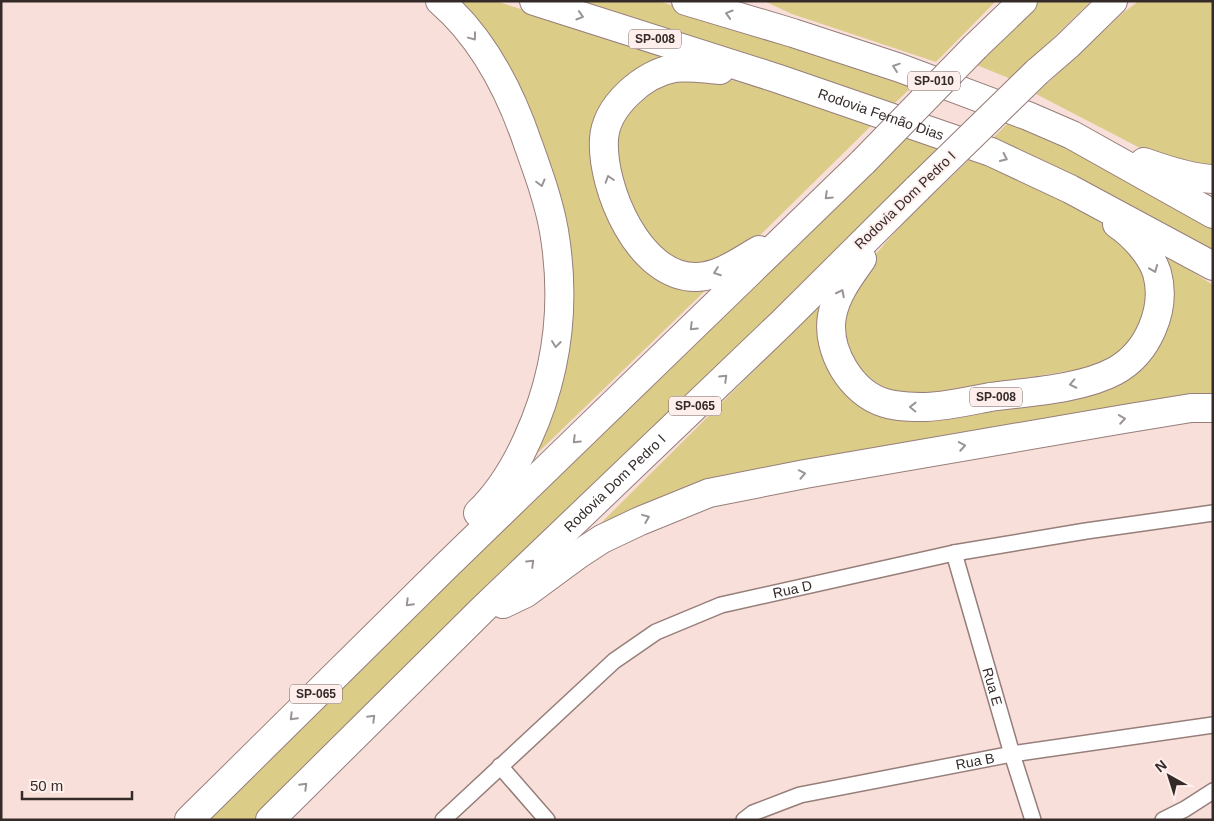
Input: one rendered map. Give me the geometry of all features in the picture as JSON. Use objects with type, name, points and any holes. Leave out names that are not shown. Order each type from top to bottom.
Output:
[{"type":"highway","points":[[440,1],[454,13],[489,57],[522,125],[538,170],[554,230],[559,271],[560,308],[557,347],[548,384],[536,420],[521,454],[502,485],[468,523],[453,544],[443,569]]},
{"type":"highway","name":"Rodovia Fernão Dias","points":[[534,1],[776,78],[991,152],[1070,189],[1213,266]]},
{"type":"highway","name":"SP-010","points":[[686,1],[900,68],[1028,116],[1072,135],[1213,214]]},
{"type":"highway","points":[[750,1],[793,33]]},
{"type":"highway","points":[[984,38],[1016,1]]},
{"type":"highway","name":"SP-065","points":[[189,820],[443,569],[791,233],[1023,1]]},
{"type":"highway","name":"Rodovia Dom Pedro I","points":[[270,820],[483,609],[782,323],[911,194],[1113,1]]},
{"type":"highway","points":[[1067,46],[1126,1]]},
{"type":"highway","points":[[776,78],[726,70],[675,68],[652,75],[630,91],[613,112],[604,137],[605,166],[621,214],[630,231],[644,250],[660,265],[678,274],[696,277],[718,273],[791,233]]},
{"type":"highway","points":[[1072,135],[1168,170],[1213,179]]},
{"type":"highway","name":"SP-008","points":[[911,194],[839,294],[832,316],[832,336],[838,356],[847,374],[863,390],[883,402],[902,406],[927,407],[1054,388],[1098,378],[1117,370],[1135,355],[1149,338],[1156,319],[1159,295],[1157,273],[1147,254],[1122,228],[1070,189]]},
{"type":"highway","points":[[483,609],[504,604],[526,593],[602,539],[640,521],[710,493],[805,474],[1124,419],[1190,408],[1213,408]]},
{"type":"street","name":"Rua D","points":[[443,820],[614,661],[656,632],[721,605],[954,553],[1086,531],[1213,513]]},
{"type":"street","name":"Rua E","points":[[954,553],[1033,820]]},
{"type":"street","name":"Rua B","points":[[744,820],[754,813],[800,795],[1012,754],[1213,725]]},
{"type":"street","points":[[500,766],[547,820]]},
{"type":"street","points":[[1162,820],[1185,809],[1213,791]]},
{"type":"shaded area","points":[[452,1],[495,1],[681,58],[607,106],[617,231],[711,285],[518,472],[539,432],[560,231]]},
{"type":"shaded area","points":[[567,1],[658,1],[917,82],[895,103]]},
{"type":"shaded area","points":[[764,1],[996,1],[936,62],[792,14]]},
{"type":"shaded area","points":[[1039,1],[1091,1],[1011,79],[974,64]]},
{"type":"shaded area","points":[[1139,1],[1213,1],[1213,169],[1144,150],[1036,94],[1124,12]]},
{"type":"shaded area","points":[[728,79],[876,121],[753,242],[715,266],[678,267],[632,223],[614,147],[626,108],[655,81]]},
{"type":"shaded area","points":[[1012,119],[1042,133],[1191,214],[1213,228],[1213,258],[992,139]]},
{"type":"shaded area","points":[[907,129],[944,144],[590,498],[257,820],[198,820]]},
{"type":"shaded area","points":[[973,156],[1085,213],[1106,226],[1136,254],[1148,285],[1143,318],[1123,350],[1107,361],[1087,368],[928,393],[906,393],[889,389],[873,380],[853,360],[846,344],[844,304],[854,283],[879,250]]},
{"type":"shaded area","points":[[1153,247],[1213,285],[1213,393],[865,450],[734,475],[694,485],[658,498],[598,526],[824,301],[829,354],[904,416],[1144,357]]}]
